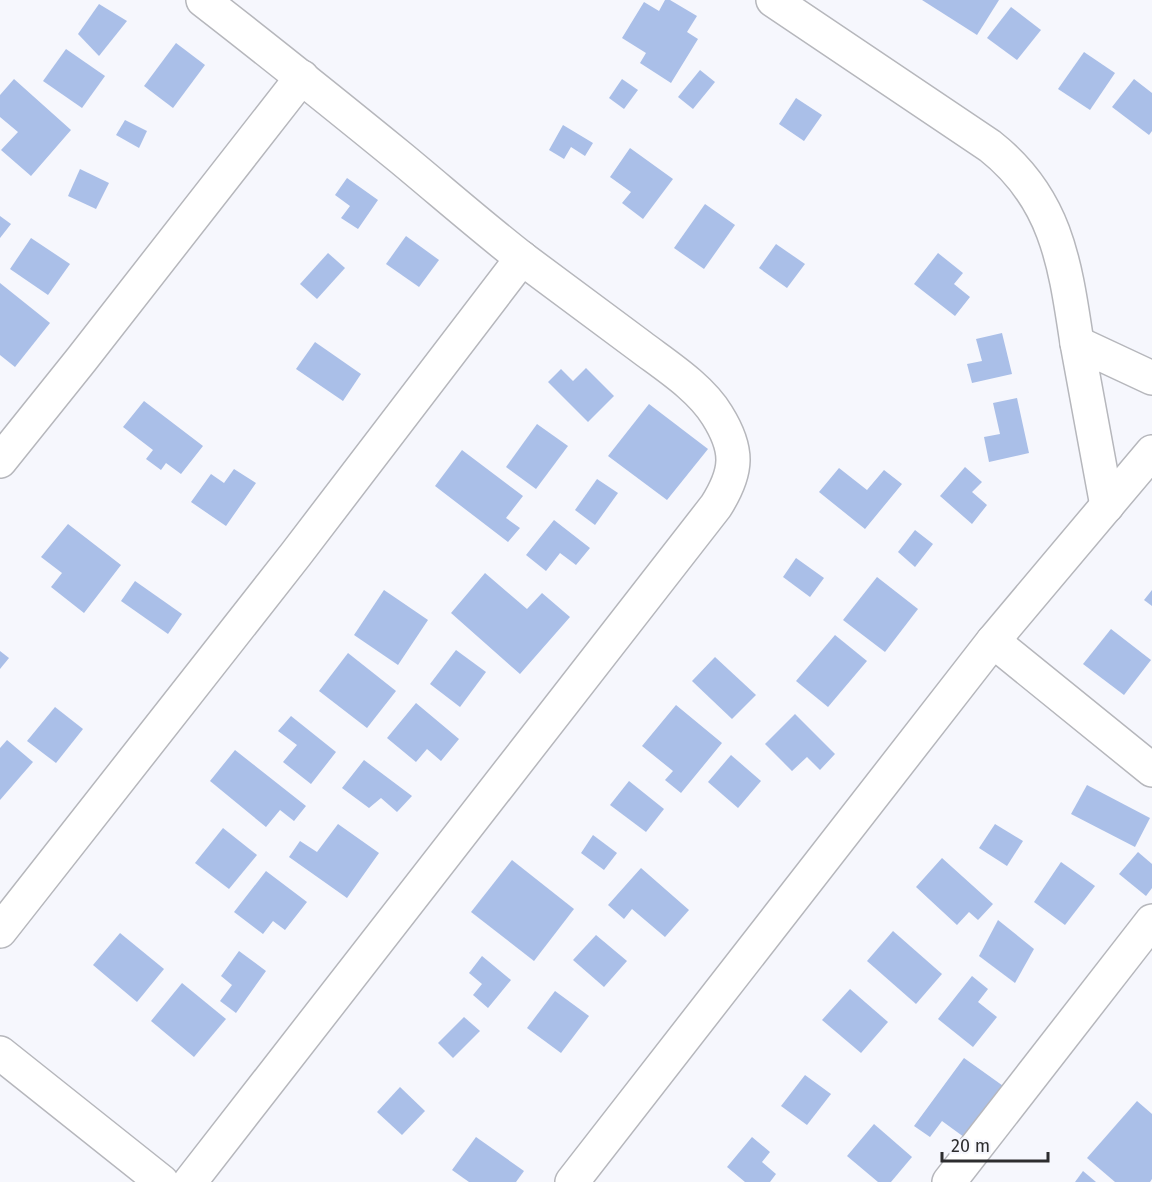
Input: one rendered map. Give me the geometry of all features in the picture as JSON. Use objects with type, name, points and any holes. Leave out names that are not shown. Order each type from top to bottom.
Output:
[{"type":"street","points":[[190,1182],[716,506],[733,472],[730,440],[715,412],[686,380],[522,258],[302,77],[203,0]]},
{"type":"street","points":[[773,0],[990,146],[1008,160],[1027,182],[1053,231],[1062,259],[1107,506]]},
{"type":"street","points":[[0,461],[302,77]]},
{"type":"street","points":[[0,931],[296,554],[522,258]]},
{"type":"street","points":[[1077,343],[1152,378]]},
{"type":"street","points":[[572,1182],[993,641],[1152,452]]},
{"type":"street","points":[[993,641],[1152,770]]},
{"type":"street","points":[[949,1182],[1152,921]]},
{"type":"street","points":[[0,1053],[162,1182]]},
{"type":"building","points":[[665,0],[670,0],[697,16],[687,32],[698,39],[671,83],[640,63],[646,53],[622,38],[644,2],[659,11]]},
{"type":"building","points":[[922,0],[999,0],[977,35]]},
{"type":"building","points":[[99,4],[127,21],[99,56],[78,34]]},
{"type":"building","points":[[1011,7],[1041,30],[1017,60],[987,38]]},
{"type":"building","points":[[176,43],[205,65],[173,108],[144,86]]},
{"type":"building","points":[[66,49],[105,76],[82,108],[43,81]]},
{"type":"building","points":[[1084,52],[1115,73],[1090,110],[1058,89]]},
{"type":"building","points":[[700,70],[715,82],[693,109],[678,97]]},
{"type":"building","points":[[14,79],[71,130],[31,176],[1,150],[18,132],[0,117],[0,95]]},
{"type":"building","points":[[622,79],[638,90],[624,109],[609,98]]},
{"type":"building","points":[[1134,79],[1152,93],[1152,131],[1149,135],[1112,107]]},
{"type":"building","points":[[796,98],[822,115],[804,141],[779,124]]},
{"type":"building","points":[[125,120],[147,131],[139,148],[116,135]]},
{"type":"building","points":[[563,125],[593,143],[585,156],[571,147],[564,159],[549,150]]},
{"type":"building","points":[[630,148],[673,179],[643,219],[622,203],[631,192],[610,177]]},
{"type":"building","points":[[80,169],[109,183],[96,209],[68,196]]},
{"type":"building","points":[[347,178],[378,200],[358,229],[341,218],[350,206],[335,195]]},
{"type":"building","points":[[705,204],[735,225],[704,269],[674,248]]},
{"type":"building","points":[[0,216],[11,224],[0,238]]},
{"type":"building","points":[[406,236],[439,260],[419,287],[386,264]]},
{"type":"building","points":[[31,238],[70,264],[48,295],[10,269]]},
{"type":"building","points":[[776,244],[805,264],[787,288],[759,268]]},
{"type":"building","points":[[328,253],[345,268],[317,299],[300,284]]},
{"type":"building","points":[[938,253],[963,273],[954,284],[970,297],[955,316],[914,284]]},
{"type":"building","points":[[0,283],[50,323],[15,367],[0,355]]},
{"type":"building","points":[[1002,333],[1012,374],[972,383],[967,364],[982,361],[976,339]]},
{"type":"building","points":[[315,342],[361,374],[343,401],[296,369]]},
{"type":"building","points":[[586,368],[614,396],[588,422],[548,382],[561,369],[573,381]]},
{"type":"building","points":[[1017,398],[1029,453],[989,462],[984,437],[1000,434],[993,403]]},
{"type":"building","points":[[144,401],[203,446],[181,474],[166,463],[161,470],[146,459],[153,450],[123,427]]},
{"type":"building","points":[[649,404],[708,449],[667,500],[608,456]]},
{"type":"building","points":[[537,424],[568,446],[536,489],[506,467]]},
{"type":"building","points":[[462,450],[523,496],[506,518],[520,528],[508,542],[435,486]]},
{"type":"building","points":[[965,467],[982,482],[972,492],[987,505],[972,524],[940,496]]},
{"type":"building","points":[[839,468],[867,490],[884,470],[902,484],[865,529],[819,492]]},
{"type":"building","points":[[234,469],[256,483],[226,526],[191,502],[211,474],[224,483]]},
{"type":"building","points":[[597,479],[618,493],[595,525],[575,510]]},
{"type":"building","points":[[554,520],[590,548],[576,565],[560,553],[546,571],[526,555]]},
{"type":"building","points":[[68,524],[121,565],[84,613],[51,587],[62,573],[41,557]]},
{"type":"building","points":[[915,530],[933,544],[915,567],[898,552]]},
{"type":"building","points":[[796,558],[824,578],[810,597],[783,577]]},
{"type":"building","points":[[485,573],[527,609],[542,593],[570,617],[520,674],[451,613]]},
{"type":"building","points":[[877,577],[918,609],[885,652],[843,620]]},
{"type":"building","points":[[135,581],[182,614],[168,634],[121,601]]},
{"type":"building","points":[[384,590],[428,620],[398,665],[354,635]]},
{"type":"building","points":[[1152,590],[1152,606],[1144,600]]},
{"type":"building","points":[[1111,629],[1151,660],[1124,695],[1083,664]]},
{"type":"building","points":[[835,635],[867,661],[828,707],[796,681]]},
{"type":"building","points":[[456,650],[486,672],[460,707],[430,684]]},
{"type":"building","points":[[0,651],[9,658],[0,669]]},
{"type":"building","points":[[348,653],[396,691],[367,728],[319,691]]},
{"type":"building","points":[[715,657],[756,695],[732,719],[692,681]]},
{"type":"building","points":[[416,703],[459,739],[441,761],[427,749],[416,762],[387,738]]},
{"type":"building","points":[[676,705],[722,743],[681,793],[665,780],[673,771],[642,746]]},
{"type":"building","points":[[55,707],[83,729],[56,763],[27,741]]},
{"type":"building","points":[[795,714],[835,754],[820,770],[807,757],[792,771],[765,744]]},
{"type":"building","points":[[291,716],[336,752],[311,784],[283,762],[297,745],[278,731]]},
{"type":"building","points":[[7,740],[33,762],[0,800],[0,748]]},
{"type":"building","points":[[235,750],[306,806],[294,821],[280,810],[266,827],[210,781]]},
{"type":"building","points":[[731,755],[761,781],[738,808],[708,782]]},
{"type":"building","points":[[364,760],[412,796],[397,812],[381,798],[369,808],[342,788]]},
{"type":"building","points":[[629,781],[664,809],[646,832],[610,805]]},
{"type":"building","points":[[1087,785],[1150,818],[1135,847],[1071,814]]},
{"type":"building","points":[[338,824],[379,853],[347,898],[289,857],[300,841],[317,852]]},
{"type":"building","points":[[995,824],[1023,841],[1007,866],[979,848]]},
{"type":"building","points":[[223,828],[257,855],[229,889],[195,863]]},
{"type":"building","points":[[593,835],[617,853],[604,870],[581,853]]},
{"type":"building","points":[[1138,852],[1152,864],[1152,888],[1146,896],[1119,874]]},
{"type":"building","points":[[942,858],[993,904],[978,920],[969,912],[957,925],[916,887]]},
{"type":"building","points":[[512,860],[574,909],[534,961],[471,912]]},
{"type":"building","points":[[1061,862],[1095,886],[1065,925],[1034,902]]},
{"type":"building","points":[[641,868],[689,910],[665,937],[632,909],[624,919],[608,905]]},
{"type":"building","points":[[266,871],[307,902],[285,930],[273,921],[263,934],[234,912]]},
{"type":"building","points":[[998,920],[1034,949],[1015,983],[979,956]]},
{"type":"building","points":[[893,931],[942,974],[916,1004],[867,961]]},
{"type":"building","points":[[120,933],[164,969],[137,1002],[93,965]]},
{"type":"building","points":[[596,935],[627,961],[604,987],[573,960]]},
{"type":"building","points":[[239,951],[266,971],[236,1013],[220,1001],[232,985],[221,976]]},
{"type":"building","points":[[482,956],[511,980],[488,1008],[473,995],[482,984],[469,973]]},
{"type":"building","points":[[972,976],[988,989],[978,1002],[997,1017],[973,1047],[938,1019]]},
{"type":"building","points":[[182,983],[226,1019],[194,1057],[151,1021]]},
{"type":"building","points":[[850,989],[888,1022],[861,1053],[822,1020]]},
{"type":"building","points":[[555,991],[589,1016],[561,1053],[527,1028]]},
{"type":"building","points":[[464,1017],[480,1031],[453,1058],[438,1043]]},
{"type":"building","points":[[964,1058],[1006,1088],[968,1140],[942,1121],[930,1137],[914,1126]]},
{"type":"building","points":[[805,1075],[831,1094],[807,1125],[781,1106]]},
{"type":"building","points":[[400,1087],[425,1111],[402,1135],[377,1112]]},
{"type":"building","points":[[1137,1101],[1152,1114],[1152,1179],[1150,1182],[1115,1182],[1087,1158]]},
{"type":"building","points":[[874,1124],[912,1157],[891,1182],[878,1182],[847,1156]]},
{"type":"building","points":[[476,1137],[524,1171],[516,1182],[469,1182],[452,1170]]},
{"type":"building","points":[[752,1137],[770,1152],[762,1162],[776,1174],[770,1182],[745,1182],[727,1167]]},
{"type":"building","points":[[1083,1171],[1096,1182],[1075,1182]]}]
